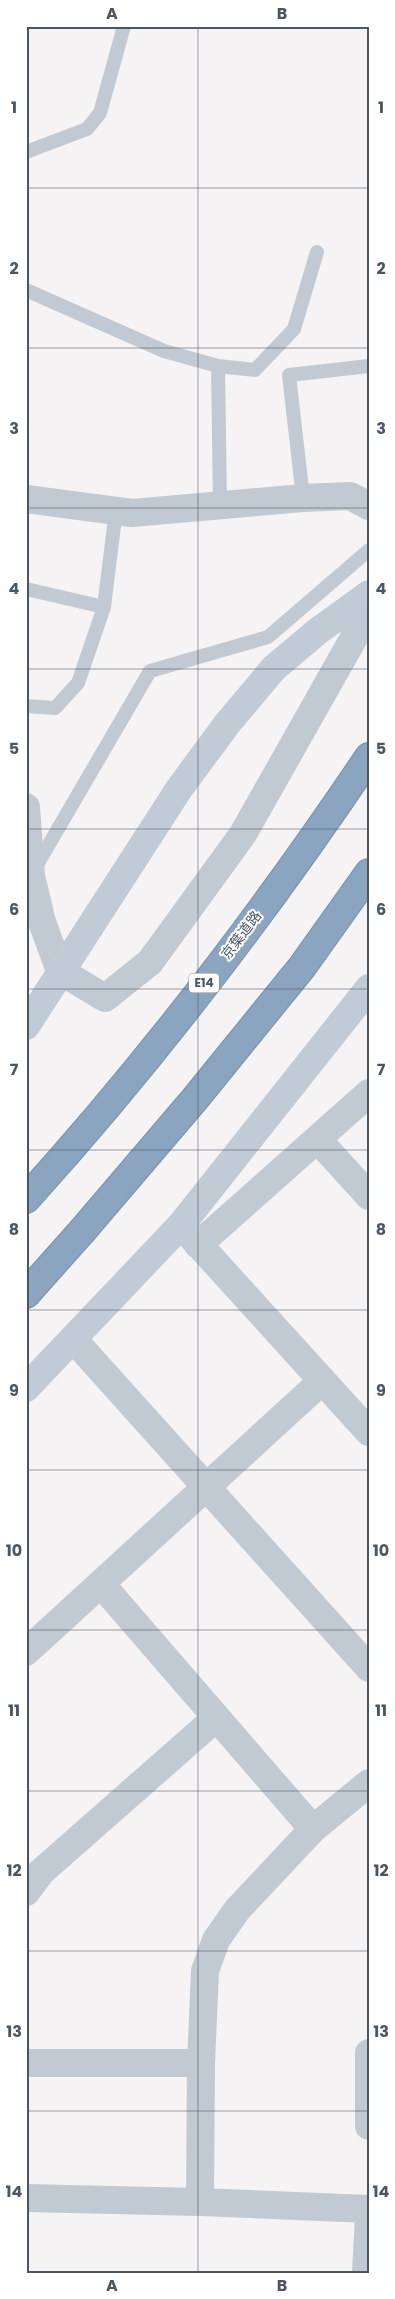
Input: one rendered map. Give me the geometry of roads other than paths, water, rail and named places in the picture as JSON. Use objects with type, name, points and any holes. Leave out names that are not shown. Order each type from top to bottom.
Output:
[{"type":"highway","name":"京葉道路","points":[[26,1199],[147,1056],[252,921],[369,756]]},
{"type":"highway","points":[[26,1294],[84,1230],[188,1108],[284,989],[369,873]]},
{"type":"street","points":[[26,499],[132,513],[303,498],[350,496],[369,506]]},
{"type":"street","points":[[26,1026],[179,789],[226,724],[274,668],[318,631],[369,594]]},
{"type":"street","points":[[26,807],[31,876],[42,922],[60,971],[105,998],[150,962],[243,834],[369,611]]},
{"type":"street","points":[[189,1235],[369,988]]},
{"type":"street","points":[[26,1388],[74,1340],[189,1235],[318,1140],[369,1093]]},
{"type":"street","points":[[318,1140],[369,1196]]},
{"type":"street","points":[[189,1235],[369,1432]]},
{"type":"street","points":[[74,1340],[369,1668]]},
{"type":"street","points":[[26,1652],[322,1381]]},
{"type":"street","points":[[100,1584],[313,1829]]},
{"type":"street","points":[[26,1892],[42,1872],[216,1718]]},
{"type":"street","points":[[200,2202],[200,2063],[205,1971],[216,1940],[237,1910],[313,1829],[369,1783]]},
{"type":"street","points":[[369,2053],[369,2126]]},
{"type":"street","points":[[26,2063],[200,2063]]},
{"type":"street","points":[[26,2198],[200,2202],[369,2209]]},
{"type":"street","points":[[366,2273],[369,2215]]},
{"type":"lane","points":[[26,152],[87,129],[100,114],[124,26]]},
{"type":"lane","points":[[26,290],[164,351],[218,366],[255,370],[294,329],[318,252]]},
{"type":"lane","points":[[218,366],[220,505]]},
{"type":"lane","points":[[303,498],[288,375],[369,366]]},
{"type":"lane","points":[[26,706],[55,708],[78,683],[104,608],[116,510]]},
{"type":"lane","points":[[31,876],[150,671],[268,637],[369,550]]},
{"type":"lane","points":[[26,589],[104,608]]}]
